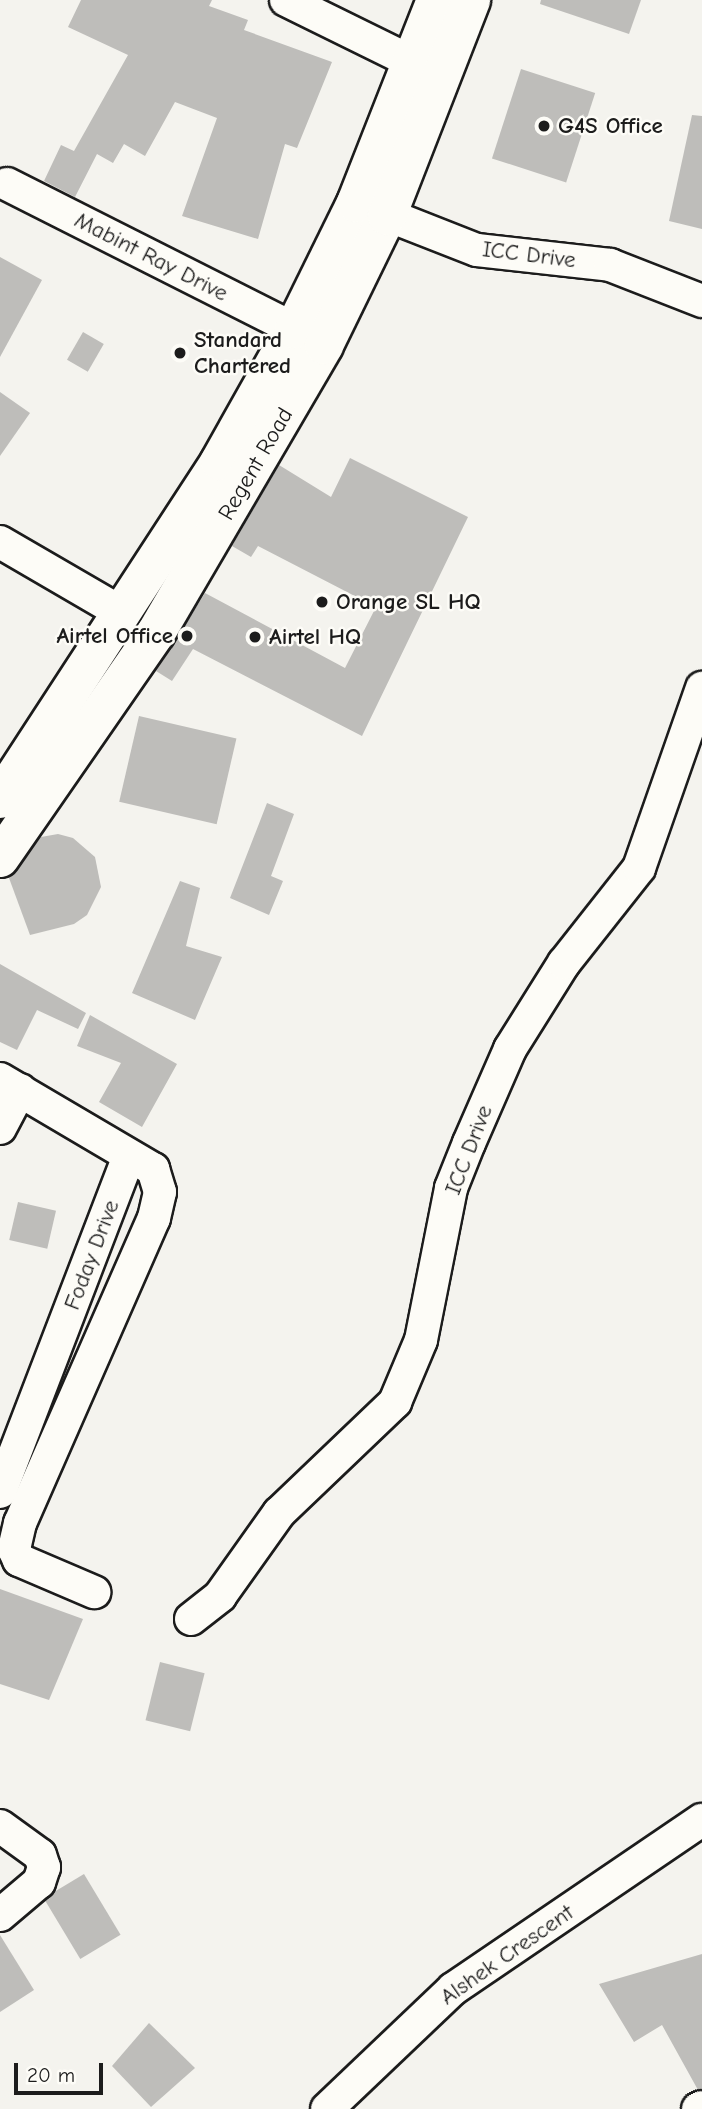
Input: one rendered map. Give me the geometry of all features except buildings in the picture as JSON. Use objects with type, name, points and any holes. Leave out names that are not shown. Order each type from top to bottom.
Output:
[{"type":"main road","name":"Regent Road","points":[[0,858],[156,633],[234,469],[294,329],[372,209],[412,62],[436,0]]},
{"type":"main road","name":"Regent Road","points":[[0,799],[122,613],[234,469],[372,209],[471,0]]},
{"type":"street","points":[[286,0],[412,62]]},
{"type":"street","name":"Mabint Ray Drive","points":[[7,184],[294,329]]},
{"type":"street","name":"ICC Drive","points":[[372,209],[477,250],[610,265],[702,301]]},
{"type":"street","points":[[0,542],[122,613]]},
{"type":"street","name":"ICC Drive","points":[[191,1619],[220,1596],[279,1513],[395,1402],[421,1340],[451,1188],[469,1143],[510,1049],[564,963],[639,868],[702,688]]},
{"type":"street","points":[[0,1128],[10,1085],[128,1158],[153,1169],[160,1204],[20,1523],[14,1549],[19,1560],[94,1591]]},
{"type":"street","name":"Foday Drive","points":[[0,1492],[128,1158]]},
{"type":"street","name":"Alshek Crescent","points":[[327,2109],[453,1989],[702,1820]]},
{"type":"street","points":[[0,1826],[40,1854],[44,1867],[40,1882],[0,1915]]},
{"type":"place","name":"G4S Office","points":[[544,126]]},
{"type":"place","name":"Standard Chartered","points":[[180,353]]},
{"type":"place","name":"Orange SL HQ","points":[[322,602]]},
{"type":"place","name":"Airtel Office","points":[[187,636]]},
{"type":"place","name":"Airtel HQ","points":[[255,637]]}]
